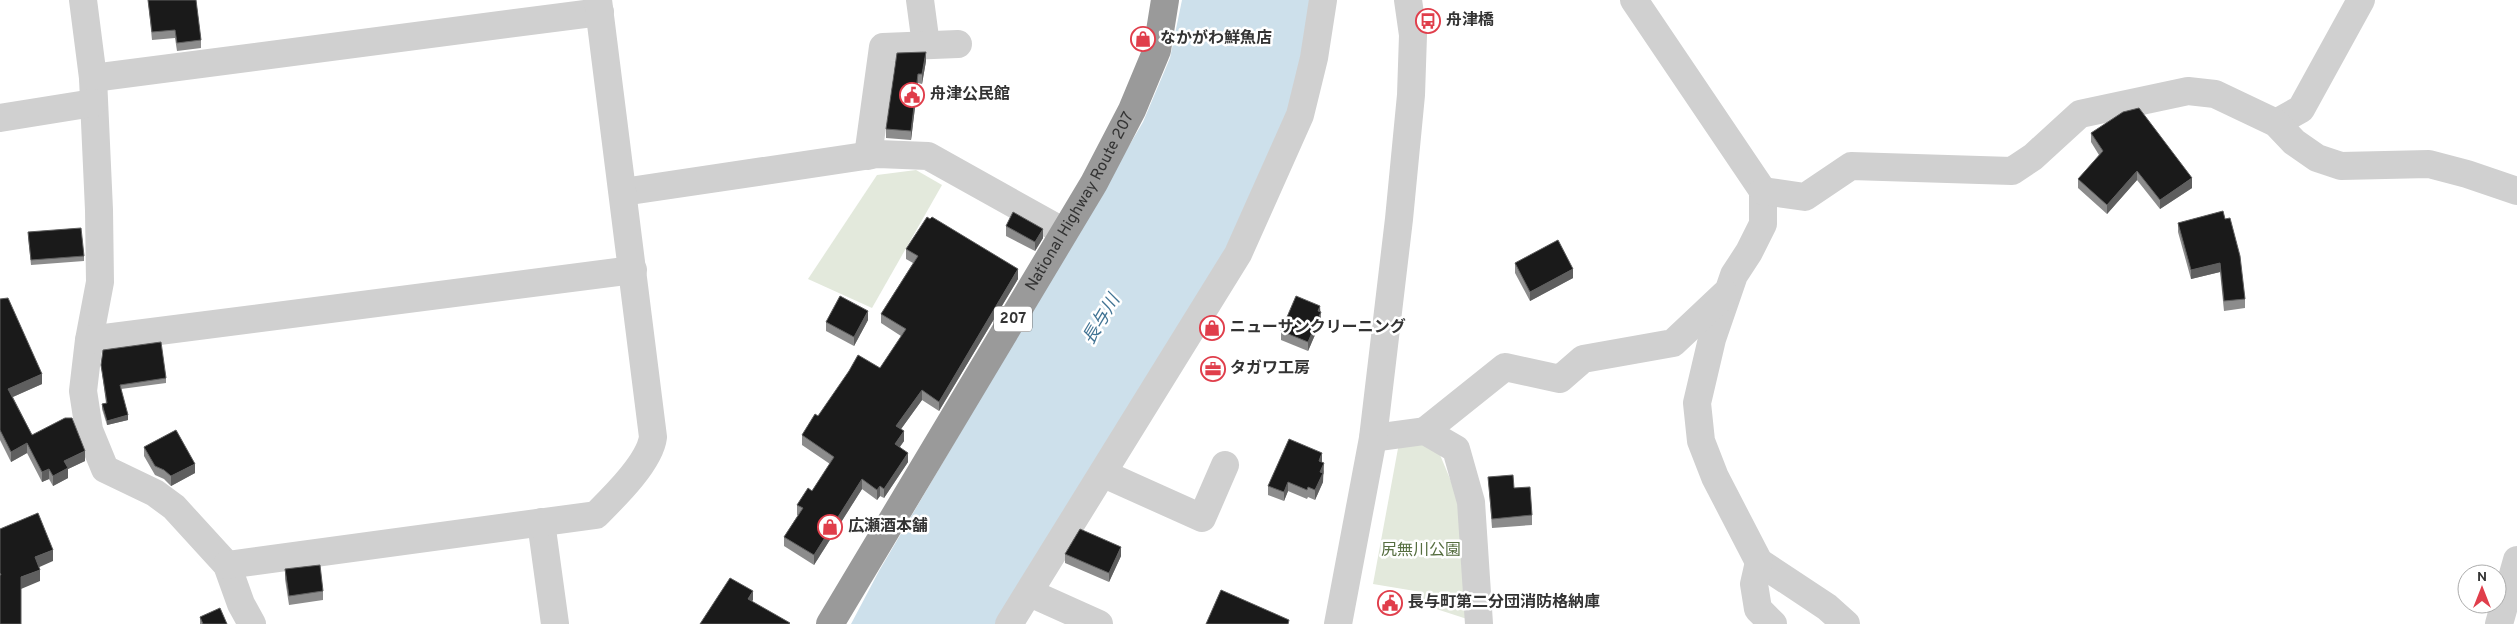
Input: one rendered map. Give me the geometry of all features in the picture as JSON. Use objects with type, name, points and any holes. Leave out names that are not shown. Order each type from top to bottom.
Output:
[{"type":"highway","name":"National Highway Route 207","points":[[830,624],[1094,183],[1132,110],[1157,50],[1165,0]]},
{"type":"street","points":[[83,0],[93,91],[99,210],[100,282],[89,340],[83,391],[89,430],[105,469],[111,474],[155,492],[174,507],[227,564],[241,604],[252,624]]},
{"type":"street","points":[[920,0],[926,45]]},
{"type":"street","points":[[1009,624],[1104,474],[1238,254],[1300,115],[1314,58],[1322,0]]},
{"type":"street","points":[[1338,624],[1373,438],[1411,95],[1413,35],[1408,0]]},
{"type":"street","points":[[1634,0],[1763,191],[1762,224],[1750,252],[1734,275],[1712,339],[1697,403],[1701,441],[1715,477],[1759,562],[1827,607],[1846,624]]},
{"type":"street","points":[[2276,123],[2301,109],[2361,0]]},
{"type":"street","points":[[0,118],[93,91],[599,6],[633,270],[652,437],[651,448],[617,494],[596,515],[227,564]]},
{"type":"street","points":[[868,156],[884,47],[958,44]]},
{"type":"street","points":[[1763,191],[1805,196],[1851,166],[2012,171],[2033,157],[2080,114],[2188,91],[2215,94],[2276,123],[2294,142],[2317,158],[2341,166],[2429,164],[2467,174],[2517,191]]},
{"type":"street","points":[[623,192],[868,156],[928,156],[1064,232]]},
{"type":"street","points":[[89,340],[633,270]]},
{"type":"street","points":[[1373,438],[1425,431],[1505,367],[1560,379],[1583,359],[1673,343],[1728,292]]},
{"type":"street","points":[[1425,431],[1456,449],[1472,502],[1479,624]]},
{"type":"street","points":[[1104,474],[1202,518],[1225,465]]},
{"type":"street","points":[[541,522],[555,624]]},
{"type":"street","points":[[2499,624],[2517,560]]},
{"type":"street","points":[[1759,562],[1754,584],[1758,609],[1773,624]]},
{"type":"street","points":[[1030,593],[1099,624]]},
{"type":"green space","points":[[916,170],[942,185],[872,308],[808,279],[877,175]]},
{"type":"green space","name":"尻無川公園","points":[[1399,443],[1425,445],[1438,450],[1458,498],[1467,619],[1421,604],[1421,592],[1373,584]]},
{"type":"water","name":"長与川","points":[[1182,0],[1313,0],[1291,115],[1227,253],[996,624],[851,624],[879,571],[1143,122],[1170,58]]},
{"type":"building","points":[[148,0],[196,0],[201,40],[177,43],[175,30],[152,32]]},
{"type":"building","points":[[926,52],[922,74],[918,74],[911,131],[886,129],[897,53]]},
{"type":"building","points":[[2139,108],[2192,178],[2160,200],[2137,171],[2107,205],[2078,179],[2103,151],[2091,133],[2123,112]]},
{"type":"building","points":[[2223,211],[2225,219],[2230,218],[2240,256],[2245,299],[2224,301],[2220,263],[2191,270],[2178,223]]},
{"type":"building","points":[[1013,212],[1043,229],[1035,242],[1006,226]]},
{"type":"building","points":[[927,217],[930,219],[932,217],[1018,269],[939,402],[922,390],[896,426],[904,431],[895,444],[908,453],[884,489],[880,486],[877,490],[862,479],[814,555],[784,537],[803,508],[797,505],[808,488],[812,491],[834,457],[802,435],[815,414],[818,416],[858,355],[880,368],[906,329],[881,314],[918,256],[906,249]]},
{"type":"building","points":[[81,228],[84,256],[31,260],[28,232]]},
{"type":"building","points":[[1558,240],[1573,269],[1530,292],[1515,263]]},
{"type":"building","points":[[840,296],[868,311],[854,337],[826,322]]},
{"type":"building","points":[[1296,296],[1320,306],[1318,311],[1321,312],[1308,342],[1281,331]]},
{"type":"building","points":[[8,298],[42,374],[8,389],[32,435],[65,418],[72,418],[85,451],[64,461],[68,468],[53,476],[49,469],[42,472],[27,443],[11,452],[0,430],[0,299]]},
{"type":"building","points":[[161,342],[166,378],[120,385],[128,415],[107,421],[102,404],[107,403],[101,365],[103,350]]},
{"type":"building","points":[[176,430],[195,464],[171,476],[155,466],[144,447]]},
{"type":"building","points":[[1289,439],[1322,453],[1319,461],[1324,463],[1320,472],[1323,473],[1315,490],[1308,487],[1307,490],[1288,482],[1284,492],[1268,486]]},
{"type":"building","points":[[1513,475],[1514,488],[1530,487],[1532,515],[1492,519],[1488,477]]},
{"type":"building","points":[[38,513],[53,550],[35,557],[40,570],[21,577],[21,624],[0,624],[0,529]]},
{"type":"building","points":[[1080,529],[1121,547],[1109,573],[1065,554]]},
{"type":"building","points":[[320,565],[323,591],[289,596],[285,569]]},
{"type":"building","points":[[730,578],[753,591],[748,599],[790,623],[700,624]]},
{"type":"building","points":[[1221,590],[1289,620],[1288,624],[1206,624]]},
{"type":"building","points":[[220,608],[227,624],[203,624],[200,617]]},
{"type":"place","name":"舟津橋","points":[[1428,21]]},
{"type":"place","name":"なかがわ鮮魚店","points":[[1143,39]]},
{"type":"place","name":"舟津公民館","points":[[912,95]]},
{"type":"place","name":"ニューサンクリーニング","points":[[1212,328]]},
{"type":"place","name":"タガワ工房","points":[[1213,369]]},
{"type":"place","name":"広瀬酒本舗","points":[[830,527]]},
{"type":"place","name":"長与町第二分団消防格納庫","points":[[1390,603]]}]
